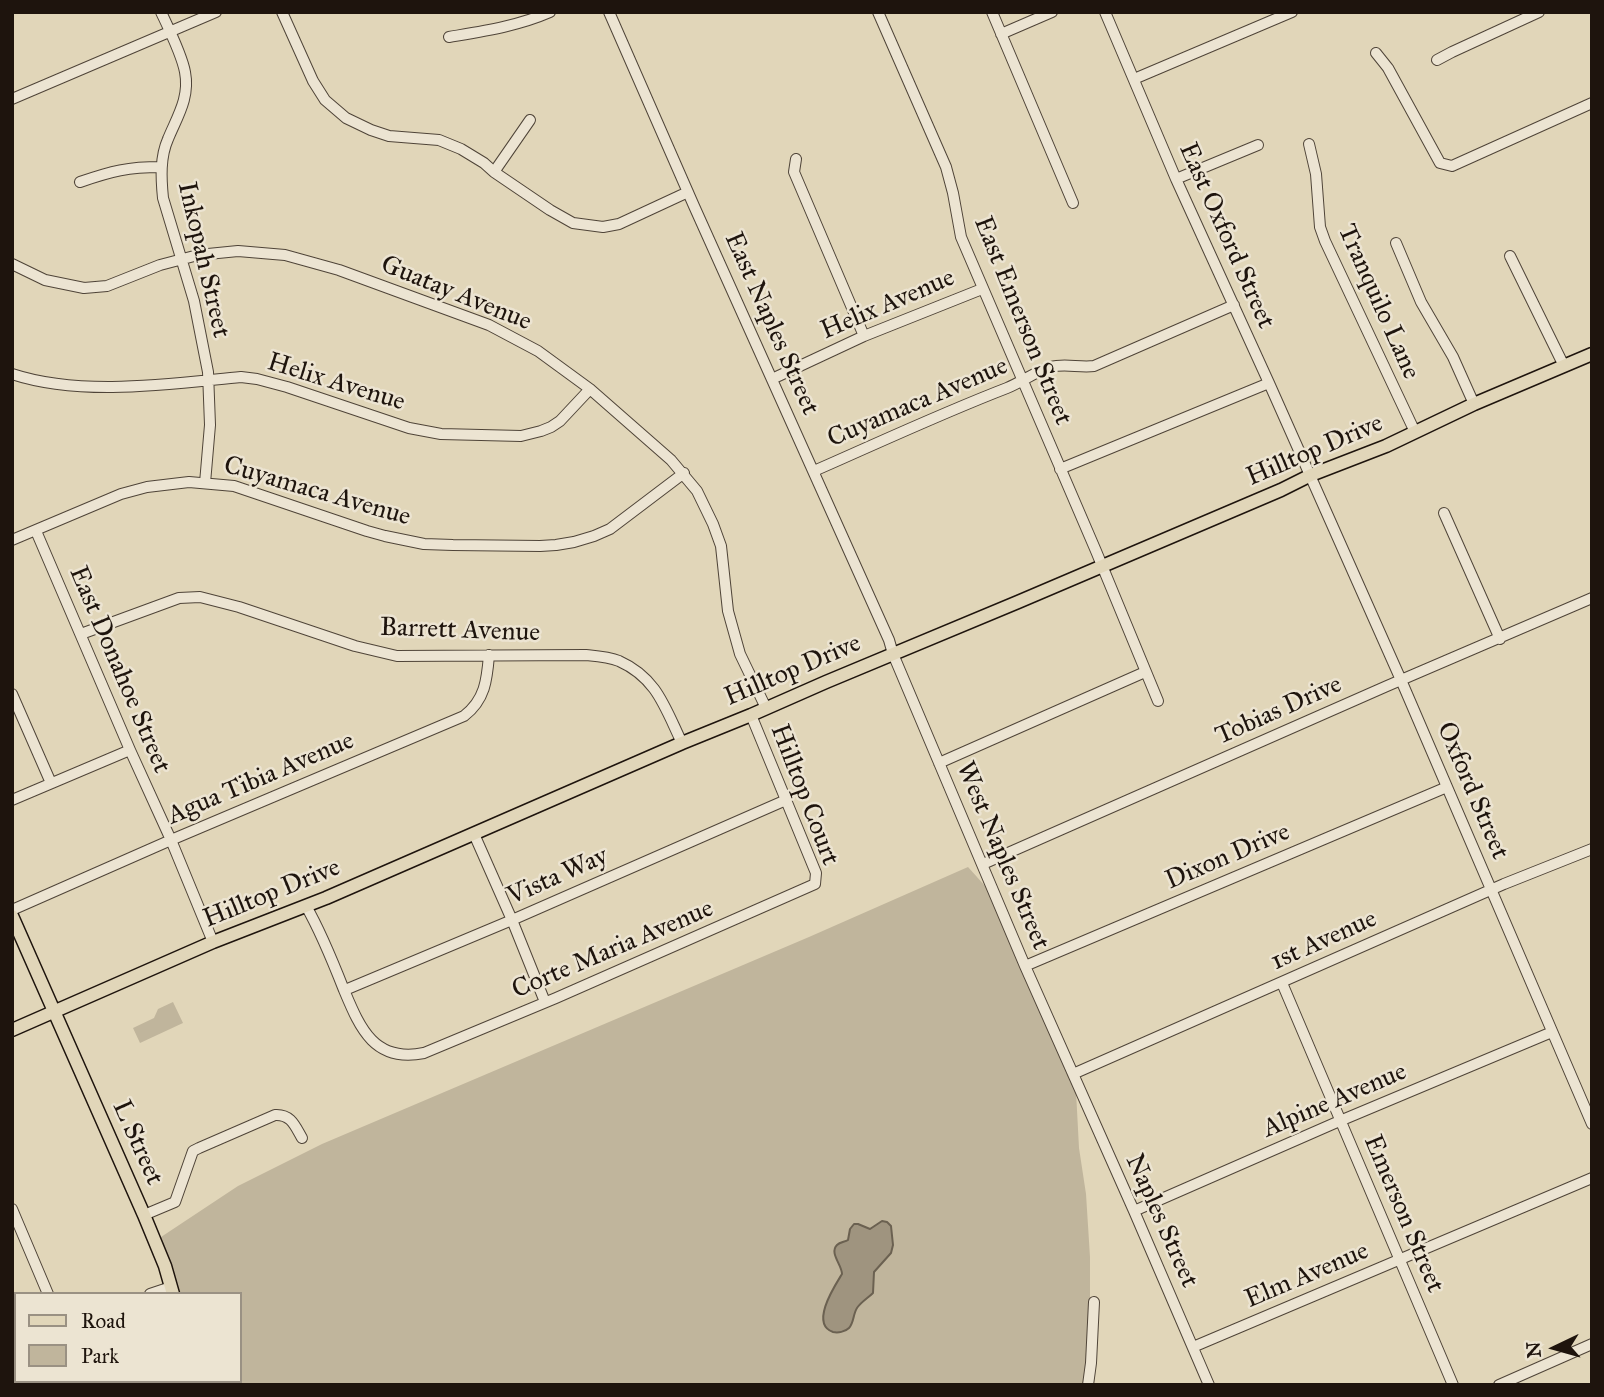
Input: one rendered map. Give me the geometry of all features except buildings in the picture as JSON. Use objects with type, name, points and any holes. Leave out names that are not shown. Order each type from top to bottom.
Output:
[{"type":"main road","name":"Hilltop Drive","points":[[12,1030],[213,942],[306,906],[682,743],[1282,490],[1592,354]]},
{"type":"main road","name":"L Street","points":[[12,916],[144,1215],[172,1290]]},
{"type":"street","name":"Inkopah Street","points":[[161,12],[185,71],[180,115],[167,141],[162,167],[163,198],[194,301],[209,380],[210,425],[205,483]]},
{"type":"street","points":[[12,99],[216,12]]},
{"type":"street","points":[[282,12],[313,81],[325,100],[346,118],[389,136],[439,140],[461,149],[573,223],[603,227],[620,224],[688,192]]},
{"type":"street","points":[[449,37],[506,27],[550,12]]},
{"type":"street","name":"East Naples Street","points":[[609,12],[893,654]]},
{"type":"street","name":"East Emerson Street","points":[[878,12],[946,167],[961,237],[982,289],[1103,566]]},
{"type":"street","points":[[992,12],[1073,202]]},
{"type":"street","points":[[1001,34],[1052,12]]},
{"type":"street","name":"East Oxford Street","points":[[1105,12],[1176,179],[1311,475]]},
{"type":"street","points":[[1134,79],[1292,12]]},
{"type":"street","points":[[1437,60],[1539,12]]},
{"type":"street","points":[[1376,53],[1388,68],[1440,163],[1446,165],[1452,166],[1592,103]]},
{"type":"street","points":[[494,172],[530,120]]},
{"type":"street","name":"Tranquilo Lane","points":[[1309,144],[1316,174],[1320,227],[1325,242],[1415,432]]},
{"type":"street","points":[[1176,179],[1258,145]]},
{"type":"street","points":[[796,159],[793,172],[864,336]]},
{"type":"street","points":[[80,182],[121,169],[162,167]]},
{"type":"street","points":[[1396,243],[1421,302],[1453,356],[1474,404]]},
{"type":"street","name":"Guatay Avenue","points":[[12,264],[45,280],[83,288],[107,286],[181,258],[198,255],[238,251],[285,255],[340,270],[489,325],[538,351],[590,389],[671,460],[697,491],[721,546],[726,597],[740,654],[766,708]]},
{"type":"street","points":[[1510,256],[1564,366]]},
{"type":"street","name":"Helix Avenue","points":[[772,379],[864,336],[982,289]]},
{"type":"street","name":"Cuyamaca Avenue","points":[[814,471],[1054,366],[1094,366],[1234,304]]},
{"type":"street","name":"Helix Avenue","points":[[12,374],[66,385],[109,387],[241,377],[257,379],[409,428],[442,434],[521,436],[551,427],[590,389]]},
{"type":"street","points":[[1060,469],[1269,383]]},
{"type":"street","name":"Cuyamaca Avenue","points":[[12,540],[121,494],[147,487],[205,483],[243,488],[367,531],[425,544],[556,545],[594,536],[610,528],[684,473]]},
{"type":"street","name":"Oxford Street","points":[[1311,475],[1592,1124]]},
{"type":"street","points":[[1444,513],[1500,639]]},
{"type":"street","name":"East Donahoe Street","points":[[36,531],[213,942]]},
{"type":"street","points":[[1103,566],[1157,701]]},
{"type":"street","name":"Barrett Avenue","points":[[81,634],[179,598],[200,597],[239,607],[355,646],[397,656],[586,655],[617,660],[642,674],[658,692],[682,743]]},
{"type":"street","name":"Tobias Drive","points":[[983,864],[1592,598]]},
{"type":"street","name":"West Naples Street","points":[[893,654],[1073,1074]]},
{"type":"street","name":"Agua Tibia Avenue","points":[[12,910],[464,716],[483,694],[489,655]]},
{"type":"street","points":[[939,763],[1145,671]]},
{"type":"street","points":[[12,694],[51,783]]},
{"type":"street","name":"Hilltop Court","points":[[751,715],[816,873],[815,884],[809,888]]},
{"type":"street","points":[[12,800],[130,750]]},
{"type":"street","name":"Dixon Drive","points":[[1026,966],[1447,787]]},
{"type":"street","name":"Vista Way","points":[[345,990],[786,800]]},
{"type":"street","points":[[474,834],[545,1002]]},
{"type":"street","name":"1st Avenue","points":[[1073,1074],[1491,890],[1592,849]]},
{"type":"street","name":"Corte Maria Avenue","points":[[306,906],[363,1031],[381,1048],[409,1055],[424,1053],[809,888]]},
{"type":"street","name":"Emerson Street","points":[[1282,983],[1453,1385]]},
{"type":"street","name":"Alpine Avenue","points":[[1134,1211],[1552,1032]]},
{"type":"street","name":"Naples Street","points":[[1073,1074],[1209,1385]]},
{"type":"street","points":[[144,1215],[175,1202],[194,1151],[199,1148],[282,1114],[291,1119],[302,1138]]},
{"type":"street","name":"Elm Avenue","points":[[1193,1347],[1592,1178]]},
{"type":"street","points":[[12,1209],[47,1292]]},
{"type":"street","points":[[1088,1385],[1094,1301]]},
{"type":"street","points":[[1499,1385],[1592,1344]]},
{"type":"green space","points":[[968,867],[1004,907],[1075,1072],[1079,1148],[1086,1194],[1090,1257],[1090,1325],[1086,1385],[214,1385],[213,1383],[242,1383],[242,1292],[172,1292],[155,1241],[238,1186],[322,1144]]},
{"type":"green space","points":[[173,1002],[183,1023],[140,1043],[133,1028],[154,1018],[158,1009]]},
{"type":"shaded area","points":[[882,1221],[891,1226],[891,1253],[874,1272],[873,1293],[857,1308],[851,1326],[843,1331],[833,1332],[826,1328],[823,1321],[826,1304],[842,1274],[835,1248],[848,1240],[854,1224],[870,1229]]}]
